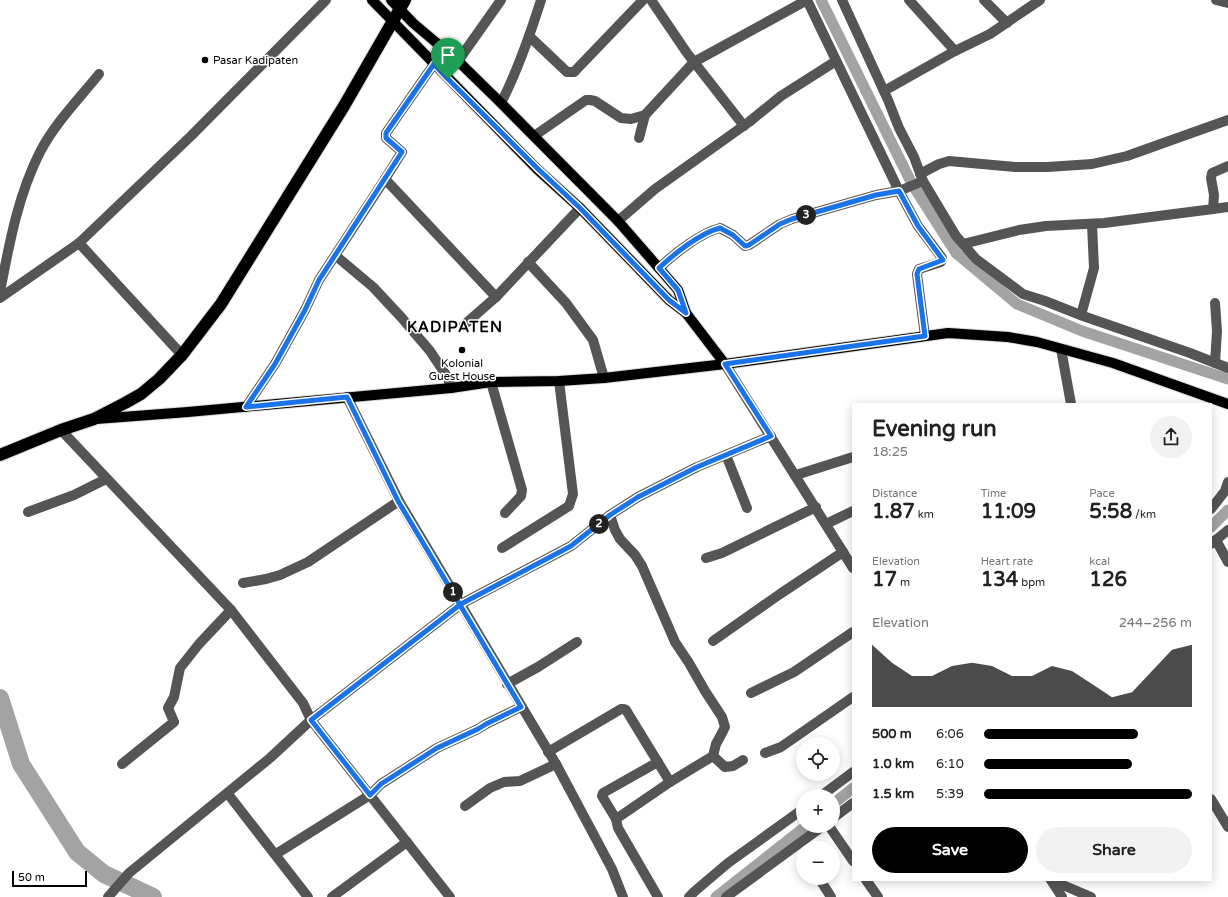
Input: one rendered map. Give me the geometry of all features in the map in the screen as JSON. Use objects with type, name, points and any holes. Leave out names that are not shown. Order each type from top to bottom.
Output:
[{"type":"highway","points":[[0,455],[61,430],[94,419],[141,394],[159,379],[182,354],[221,304],[344,106],[402,5]]},
{"type":"main road","points":[[372,0],[537,168],[580,208],[669,300],[686,313],[725,364]]},
{"type":"main road","points":[[391,0],[402,5],[412,23],[458,61],[501,102],[618,221],[678,290],[686,313]]},
{"type":"main road","points":[[94,419],[451,388],[491,382],[559,381],[604,378],[725,364],[948,333],[1008,337],[1037,342],[1114,363],[1228,404]]},
{"type":"street","points":[[0,298],[79,243],[192,136],[326,0]]},
{"type":"street","points":[[458,61],[500,0]]},
{"type":"street","points":[[501,102],[509,87],[529,36],[541,0]]},
{"type":"street","points":[[529,36],[567,72],[574,72],[643,0]]},
{"type":"street","points":[[651,0],[694,62],[744,126]]},
{"type":"street","points":[[639,138],[645,115],[694,62],[807,0],[918,226],[943,260],[919,269],[917,274],[925,336]]},
{"type":"street","points":[[842,0],[884,91],[899,128],[914,157],[920,180],[956,236],[976,259],[1023,294],[1228,368]]},
{"type":"street","points":[[909,0],[955,51]]},
{"type":"street","points":[[984,0],[1007,23]]},
{"type":"street","points":[[884,91],[955,51],[990,34],[1040,0]]},
{"type":"street","points":[[1216,0],[1228,3]]},
{"type":"street","points":[[618,221],[655,189],[744,126],[781,96],[836,61]]},
{"type":"street","points":[[246,407],[275,364],[305,310],[319,280],[336,256],[402,152],[386,138],[386,133],[434,64]]},
{"type":"street","points":[[0,292],[8,249],[22,200],[40,152],[56,126],[99,74]]},
{"type":"street","points":[[534,136],[586,100],[595,101],[621,118],[631,119],[645,115]]},
{"type":"street","points":[[659,268],[692,242],[712,230],[720,228],[733,235],[745,246],[749,245],[780,224],[792,219],[876,195],[901,190],[920,180],[938,164],[949,161],[1015,167],[1048,167],[1092,164],[1127,156],[1228,120]]},
{"type":"street","points":[[1213,209],[1214,194],[1211,178],[1212,173],[1228,166]]},
{"type":"street","points":[[385,179],[496,297]]},
{"type":"street","points":[[464,325],[496,297],[580,208]]},
{"type":"street","points":[[963,244],[1019,230],[1046,226],[1092,224],[1228,208]]},
{"type":"street","points":[[1081,315],[1094,268],[1092,224]]},
{"type":"street","points":[[79,243],[182,354]]},
{"type":"street","points":[[336,256],[373,287],[401,317],[430,351],[448,378],[451,388]]},
{"type":"street","points":[[528,262],[566,303],[593,340],[604,378]]},
{"type":"street","points":[[1215,303],[1217,331],[1215,363]]},
{"type":"street","points":[[1062,349],[1071,403]]},
{"type":"street","points":[[725,364],[852,566]]},
{"type":"street","points":[[502,548],[569,506],[573,494],[559,381]]},
{"type":"street","points":[[491,382],[522,490],[520,496],[505,513]]},
{"type":"street","points":[[347,397],[398,501],[556,764],[612,869],[623,897]]},
{"type":"street","points":[[61,430],[231,610],[303,704],[311,720],[450,897]]},
{"type":"street","points":[[110,895],[129,873],[228,794],[311,720],[461,604],[571,546],[610,515],[645,494],[697,467],[771,436]]},
{"type":"street","points":[[726,455],[747,508]]},
{"type":"street","points":[[796,476],[852,457]]},
{"type":"street","points":[[28,512],[74,495],[106,479]]},
{"type":"street","points":[[1212,508],[1225,491],[1228,482]]},
{"type":"street","points":[[243,583],[280,575],[308,562],[398,501]]},
{"type":"street","points":[[706,558],[722,553],[816,507]]},
{"type":"street","points":[[826,524],[852,511]]},
{"type":"street","points":[[610,515],[620,539],[635,555],[642,566],[675,642],[722,717],[725,727],[716,744],[712,756],[670,782],[616,819]]},
{"type":"street","points":[[1228,530],[1214,542],[1228,562]]},
{"type":"street","points":[[712,641],[843,552]]},
{"type":"street","points":[[122,764],[174,722],[168,708],[174,696],[180,668],[198,644],[231,610]]},
{"type":"street","points":[[751,693],[794,672],[852,633]]},
{"type":"street","points":[[507,684],[538,667],[577,642]]},
{"type":"street","points":[[765,753],[781,747],[852,699]]},
{"type":"street","points":[[276,854],[370,795],[381,784],[437,748],[521,707]]},
{"type":"street","points":[[548,752],[621,709],[624,709],[670,782]]},
{"type":"street","points":[[712,756],[726,767],[734,766],[743,760]]},
{"type":"street","points":[[658,762],[603,793],[602,796],[658,897]]},
{"type":"street","points":[[465,806],[490,788],[504,782],[520,781],[556,764]]},
{"type":"street","points":[[830,789],[852,773]]},
{"type":"street","points":[[228,794],[308,897]]},
{"type":"street","points":[[1212,801],[1228,827]]},
{"type":"street","points":[[840,813],[852,804]]},
{"type":"street","points":[[689,897],[694,890],[728,863],[796,814]]},
{"type":"street","points":[[802,841],[813,833]]},
{"type":"street","points":[[834,833],[852,860]]},
{"type":"street","points":[[332,897],[407,842]]},
{"type":"street","points":[[726,897],[796,846]]},
{"type":"street","points":[[867,881],[878,897]]},
{"type":"street","points":[[1052,881],[1062,897]]},
{"type":"street","points":[[1053,881],[1091,897]]},
{"type":"street","points":[[823,885],[831,897]]},
{"type":"waterway","points":[[821,0],[912,184],[956,253],[1017,304],[1082,331],[1228,379]]},
{"type":"waterway","points":[[1212,526],[1228,510]]},
{"type":"waterway","points":[[0,698],[21,764],[77,852],[104,874],[153,897]]},
{"type":"waterway","points":[[840,798],[852,789]]},
{"type":"waterway","points":[[716,897],[797,833]]},
{"type":"place","name":"Pasar Kadipaten","points":[[205,60]]},
{"type":"place","name":"Kolonial Guest House","points":[[462,350]]},
{"type":"district","name":"KADIPATEN","points":[[455,327]]},
{"type":"route","points":[[448,79],[434,64],[386,133],[385,136],[388,141],[402,152],[336,256],[319,280],[305,310],[275,364],[246,407],[347,397],[398,501],[461,604],[521,707],[484,725],[483,727],[437,748],[378,786],[370,795],[311,720],[461,604],[571,546],[610,515],[638,497],[697,467],[771,436],[725,364],[925,336],[917,274],[919,269],[942,262],[943,260],[918,226],[899,191],[876,195],[792,219],[768,231],[749,245],[745,246],[733,235],[720,228],[712,230],[692,242],[659,268],[678,290],[686,313],[669,300],[580,208],[537,168],[448,79]]}]
